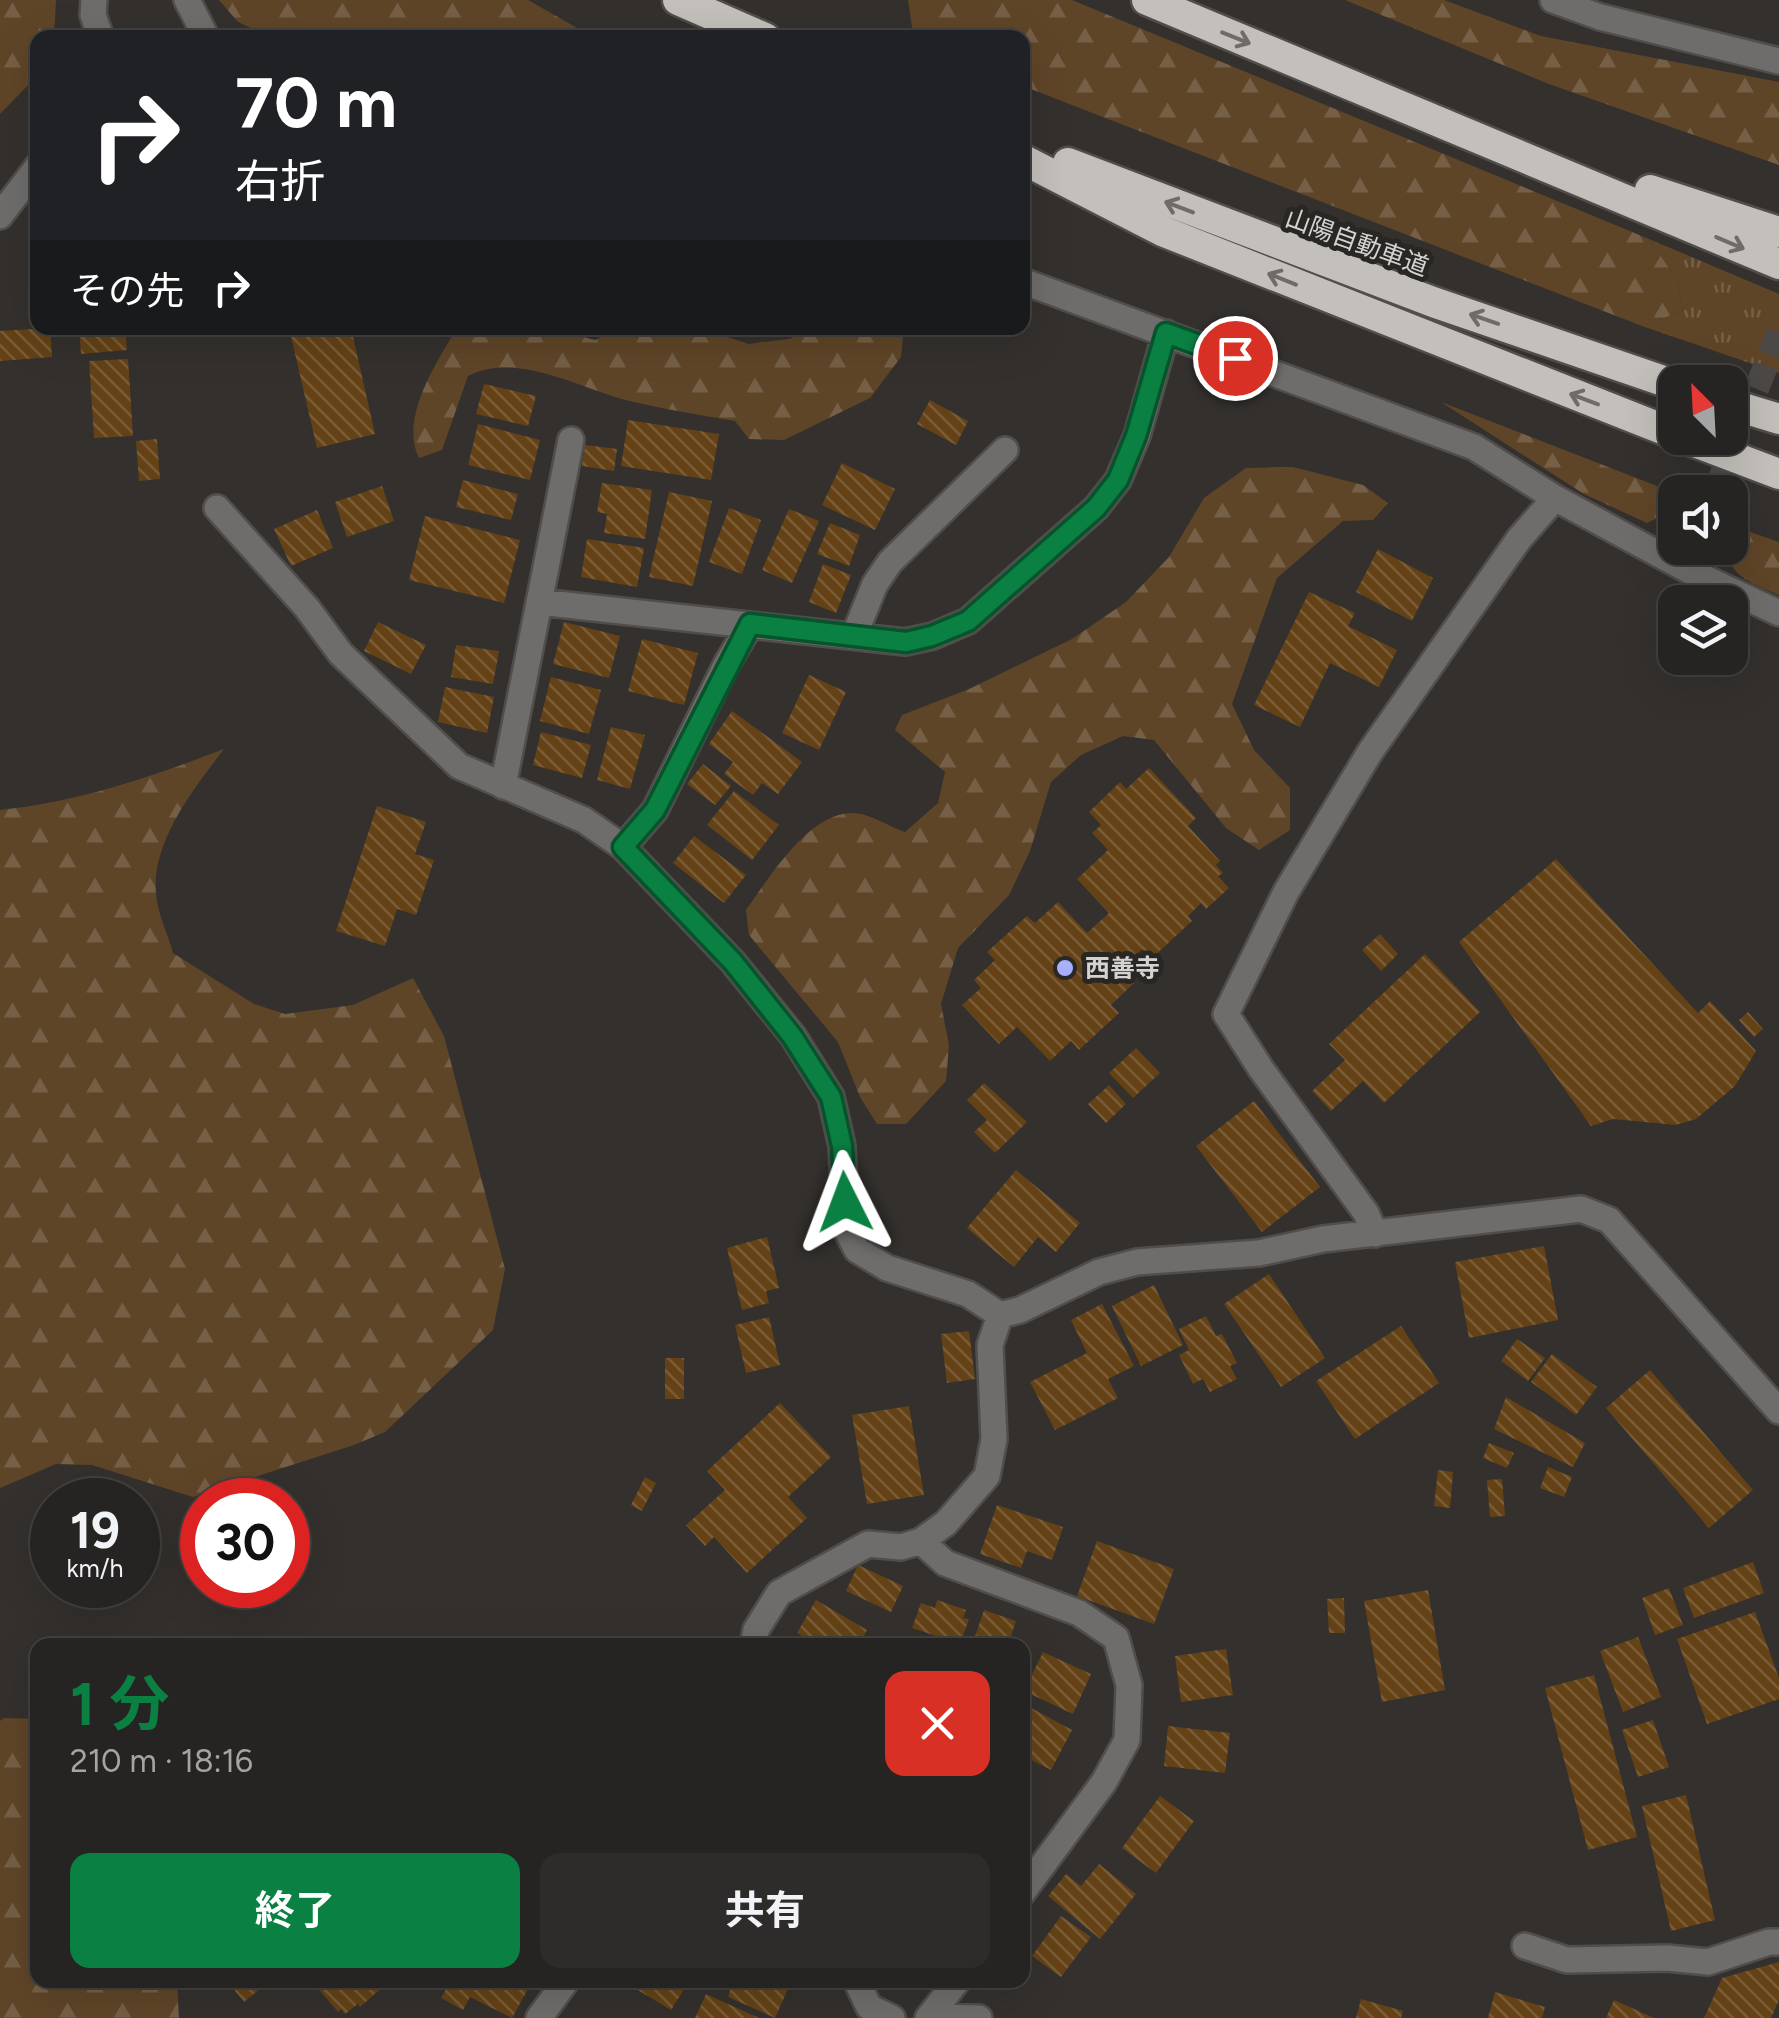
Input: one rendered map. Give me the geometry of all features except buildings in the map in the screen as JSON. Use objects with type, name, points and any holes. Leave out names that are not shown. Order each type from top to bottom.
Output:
[{"type":"highway","points":[[678,0],[747,30]]},
{"type":"highway","points":[[1146,0],[1779,264]]},
{"type":"highway","points":[[1452,126],[1779,232]]},
{"type":"highway","name":"山陽自動車道","points":[[1030,148],[1397,289],[1658,379]]},
{"type":"highway","points":[[1030,163],[1162,231],[1658,427]]},
{"type":"highway","points":[[1748,410],[1779,419]]},
{"type":"highway","points":[[1729,455],[1779,474]]},
{"type":"street","points":[[94,0],[93,16],[98,30]]},
{"type":"street","points":[[187,0],[201,30]]},
{"type":"street","points":[[1552,0],[1600,17],[1779,61]]},
{"type":"street","points":[[0,216],[30,177]]},
{"type":"street","points":[[1030,284],[1474,448],[1555,498],[1658,544]]},
{"type":"street","points":[[539,602],[906,642],[968,621],[1096,508],[1118,480],[1136,436],[1166,333]]},
{"type":"street","points":[[503,786],[571,440]]},
{"type":"street","points":[[854,636],[875,584],[890,562],[1005,450]]},
{"type":"street","points":[[1376,1234],[1366,1214],[1226,1014],[1286,892],[1370,752],[1518,539],[1555,498]]},
{"type":"street","points":[[217,508],[308,608],[341,654],[418,730],[459,766],[584,820],[623,847],[733,962],[792,1036],[831,1097],[842,1146],[846,1229],[858,1250],[887,1268],[968,1294],[1000,1315],[1020,1310],[1100,1272],[1137,1262],[1259,1253],[1323,1239],[1581,1209],[1609,1220],[1779,1412]]},
{"type":"street","points":[[1701,565],[1779,613]]},
{"type":"street","points":[[623,847],[655,810],[750,624]]},
{"type":"street","points":[[754,1638],[779,1593],[868,1544],[901,1547],[921,1540],[946,1523],[986,1476],[994,1439],[990,1345],[1000,1315]]},
{"type":"street","points":[[921,1540],[945,1563],[1079,1612],[1116,1638],[1129,1685],[1127,1740],[1104,1782],[1030,1882]]},
{"type":"street","points":[[1526,1946],[1567,1960],[1667,1958],[1708,1962],[1779,1942]]},
{"type":"street","points":[[539,2018],[561,1988]]},
{"type":"street","points":[[860,1988],[870,2007],[892,2018]]},
{"type":"street","points":[[929,2018],[952,1988]]},
{"type":"street","points":[[929,2018],[979,2018]]},
{"type":"green space","points":[[0,0],[56,0],[54,30],[30,30],[30,83],[0,114]]},
{"type":"green space","points":[[219,0],[528,0],[581,30],[256,30],[238,22]]},
{"type":"green space","points":[[908,0],[1072,0],[1649,239],[1678,281],[1683,311],[1642,326],[1030,89],[1030,30],[912,30]]},
{"type":"green space","points":[[1345,0],[1444,0],[1541,36],[1779,82],[1779,165],[1549,84]]},
{"type":"green space","points":[[1649,239],[1779,294],[1779,373],[1642,326],[1683,311],[1678,281]]},
{"type":"green space","points":[[453,335],[576,335],[595,340],[604,335],[721,335],[749,344],[800,335],[903,337],[901,357],[870,398],[784,440],[749,439],[735,421],[634,402],[551,375],[508,368],[468,376],[442,450],[419,458],[414,426],[431,374]]},
{"type":"green space","points":[[1441,402],[1658,486],[1658,517],[1647,523],[1584,494]]},
{"type":"green space","points":[[1293,467],[1363,485],[1388,503],[1373,520],[1343,521],[1277,578],[1232,704],[1254,750],[1290,788],[1290,830],[1259,850],[1226,828],[1154,740],[1123,736],[1081,755],[1051,782],[1030,851],[1009,895],[958,948],[941,1004],[949,1045],[946,1081],[906,1124],[877,1124],[860,1097],[838,1042],[749,935],[746,910],[778,865],[821,823],[853,813],[905,832],[938,803],[945,772],[895,730],[902,715],[969,689],[1072,639],[1126,602],[1169,557],[1204,498],[1246,468]]},
{"type":"green space","points":[[1748,531],[1779,542],[1779,595],[1745,579],[1732,566],[1748,565]]},
{"type":"green space","points":[[224,749],[177,816],[160,854],[157,901],[173,953],[254,1004],[285,1014],[353,1005],[413,978],[444,1036],[505,1269],[493,1330],[385,1432],[252,1478],[180,1478],[180,1493],[160,1487],[160,1478],[133,1478],[92,1465],[56,1464],[0,1488],[0,810],[58,801]]},
{"type":"green space","points":[[30,1719],[30,1988],[177,1988],[179,2018],[0,2018],[0,1721]]},
{"type":"tunnel","points":[[1722,475],[1779,333]]},
{"type":"place","name":"西善寺","points":[[1065,968]]},
{"type":"route","points":[[845,1202],[842,1146],[831,1097],[792,1036],[733,962],[623,847],[655,810],[750,624],[906,642],[968,621],[1096,508],[1118,480],[1136,436],[1166,333],[1235,358]]}]
